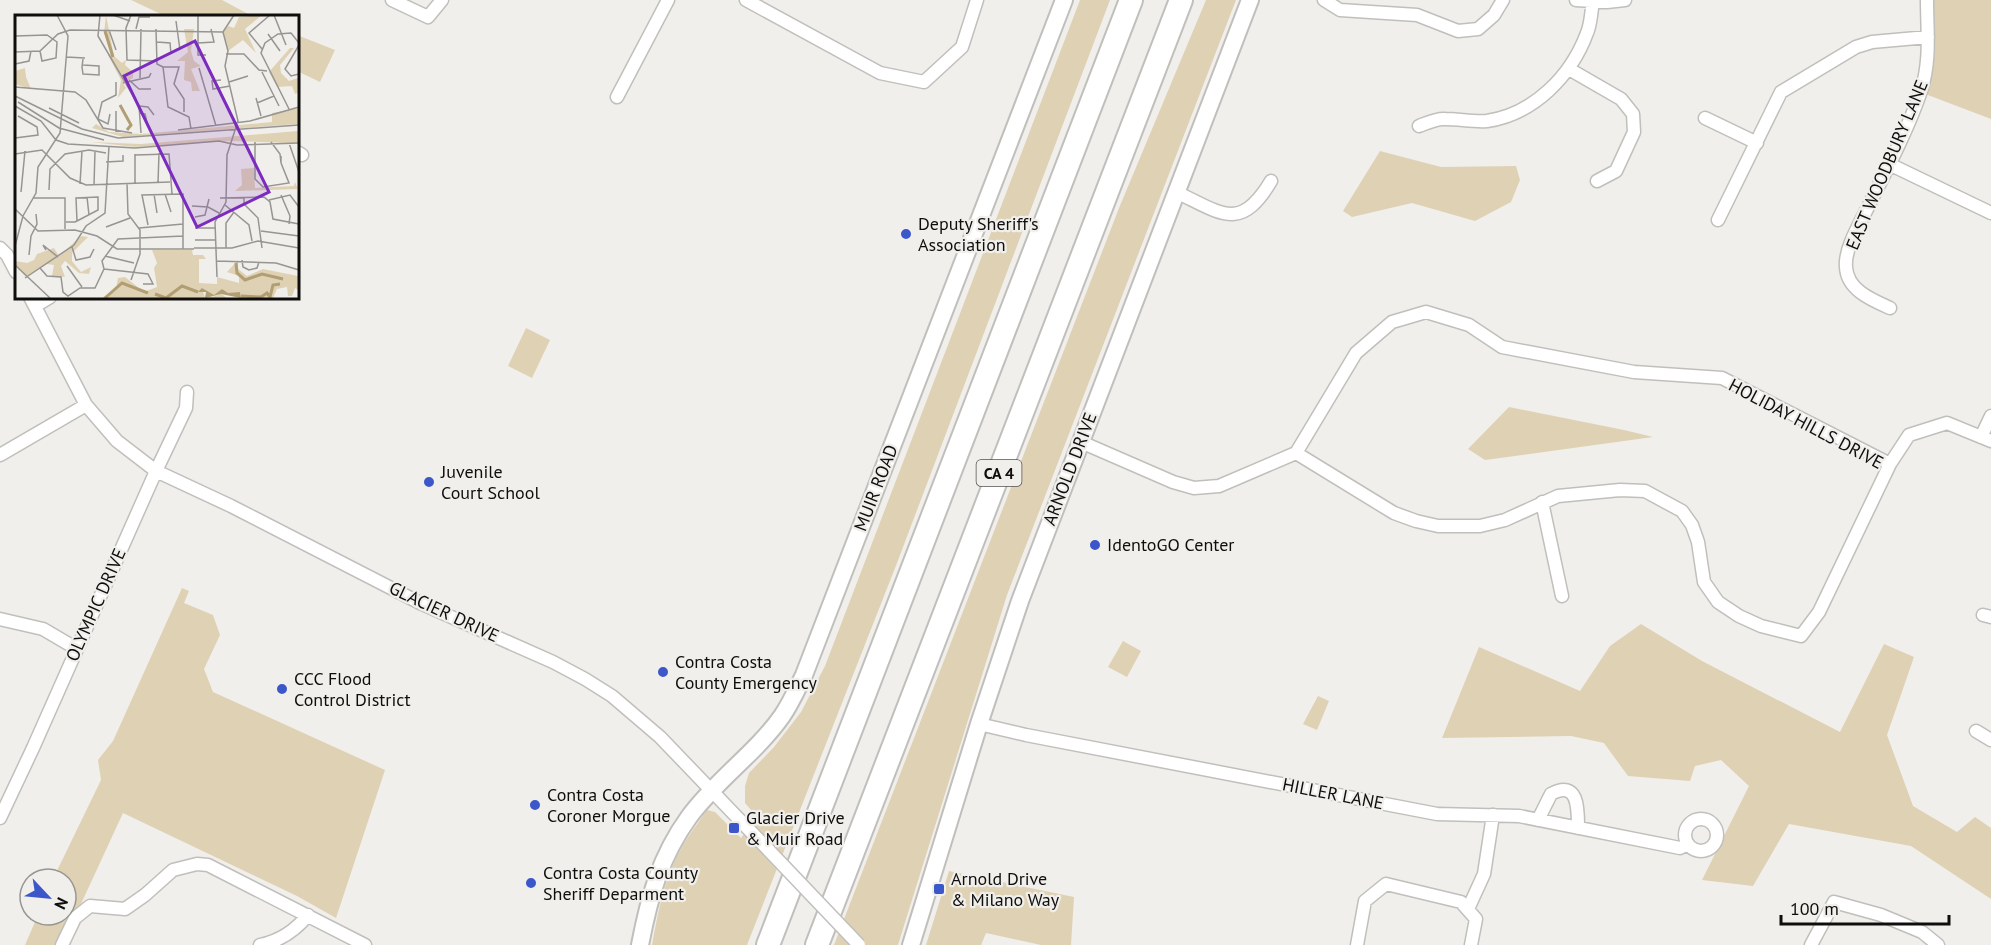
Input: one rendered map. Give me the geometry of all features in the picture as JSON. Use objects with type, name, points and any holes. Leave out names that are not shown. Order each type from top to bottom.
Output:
[{"type":"highway","name":"CA 4","points":[[768,945],[1131,0]]},
{"type":"highway","name":"CA 4","points":[[817,945],[1180,0]]},
{"type":"street","points":[[392,0],[428,17],[442,0]]},
{"type":"street","points":[[617,97],[668,0]]},
{"type":"street","points":[[746,0],[880,73],[924,82],[962,47],[977,0]]},
{"type":"street","name":"MUIR ROAD","points":[[640,945],[650,897],[667,854],[689,817],[782,716],[804,675],[1064,0]]},
{"type":"street","name":"ARNOLD DRIVE","points":[[911,945],[979,724],[1024,590],[1250,0]]},
{"type":"street","points":[[1324,0],[1340,10],[1417,15],[1458,31],[1478,29],[1494,15],[1503,0]]},
{"type":"street","points":[[1576,0],[1593,2],[1625,0]]},
{"type":"street","name":"EAST WOODBURY LANE","points":[[1890,308],[1867,298],[1852,285],[1846,267],[1851,244],[1920,92],[1928,65],[1927,0]]},
{"type":"street","points":[[1419,126],[1443,118],[1468,122],[1489,120],[1519,111],[1541,98],[1569,69],[1587,32],[1593,2]]},
{"type":"street","points":[[1718,220],[1781,92],[1856,47],[1872,42],[1928,37]]},
{"type":"street","points":[[1569,69],[1621,99],[1633,114],[1634,132],[1616,171],[1597,181]]},
{"type":"street","points":[[1705,117],[1757,143]]},
{"type":"street","points":[[1889,164],[1991,213]]},
{"type":"street","points":[[1176,192],[1232,216],[1251,208],[1260,199],[1271,181]]},
{"type":"street","points":[[0,248],[7,255],[15,270]]},
{"type":"street","name":"GLACIER DRIVE","points":[[32,301],[86,405],[117,441],[156,471],[231,506],[422,604],[553,662],[612,696],[660,736],[859,945]]},
{"type":"street","name":"HOLIDAY HILLS DRIVE","points":[[1426,312],[1469,325],[1502,347],[1634,372],[1722,378],[1890,464],[1819,612],[1801,636],[1761,626],[1738,616],[1718,602],[1704,582],[1698,542],[1692,525],[1682,511],[1645,491],[1620,490],[1558,496],[1505,520],[1480,525],[1460,527],[1427,524],[1394,513],[1296,453],[1356,353],[1392,322],[1426,312]]},
{"type":"street","name":"OLYMPIC DRIVE","points":[[0,818],[186,408],[187,392]]},
{"type":"street","points":[[0,455],[86,405]]},
{"type":"street","points":[[1890,464],[1909,435],[1947,423],[1986,439],[1991,416]]},
{"type":"street","points":[[1081,442],[1173,482],[1194,488],[1219,486],[1296,453]]},
{"type":"street","points":[[1542,502],[1562,596]]},
{"type":"street","points":[[0,619],[43,629],[77,649]]},
{"type":"street","name":"HILLER LANE","points":[[979,724],[1437,814],[1519,816],[1680,848],[1687,844]]},
{"type":"street","points":[[1976,731],[1991,740]]},
{"type":"street","points":[[1538,820],[1551,794],[1563,790],[1576,798],[1578,828]]},
{"type":"street","points":[[1468,909],[1484,874],[1492,815]]},
{"type":"street","points":[[62,945],[75,918],[90,906],[125,909],[145,896],[173,870],[197,864],[208,865],[365,945]]},
{"type":"street","points":[[1357,945],[1365,901],[1386,884],[1461,902],[1476,919],[1471,945]]},
{"type":"street","points":[[1811,945],[1834,902],[1881,915],[1923,932],[1938,945]]},
{"type":"street","points":[[260,945],[297,929],[308,915]]},
{"type":"shaded area","points":[[131,0],[222,0],[250,15],[163,15]]},
{"type":"shaded area","points":[[1080,0],[1110,0],[897,563],[747,945],[652,945],[671,869],[683,845],[707,810],[715,812],[741,838],[757,817],[745,803],[745,786],[749,773],[774,747],[801,712],[825,666]]},
{"type":"shaded area","points":[[1206,0],[1236,0],[1007,595],[898,945],[834,945],[1119,208]]},
{"type":"shaded area","points":[[1927,0],[1991,0],[1991,119],[1920,92]]},
{"type":"shaded area","points":[[298,35],[335,50],[320,82],[298,71]]},
{"type":"shaded area","points":[[1380,151],[1441,167],[1516,166],[1520,180],[1511,202],[1475,221],[1412,203],[1352,217],[1343,211]]},
{"type":"shaded area","points":[[526,328],[550,340],[532,378],[508,366]]},
{"type":"shaded area","points":[[1509,407],[1653,437],[1485,460],[1468,449]]},
{"type":"shaded area","points":[[182,588],[189,591],[184,603],[213,615],[220,635],[204,669],[213,692],[385,770],[336,918],[297,896],[123,813],[78,910],[78,867],[59,867],[101,780],[98,760],[113,741]]},
{"type":"shaded area","points":[[1641,624],[1702,661],[1840,732],[1884,644],[1914,657],[1887,735],[1913,806],[1957,832],[1975,817],[1991,828],[1991,899],[1911,846],[1789,824],[1753,886],[1702,880],[1749,786],[1721,760],[1695,766],[1690,781],[1628,776],[1604,743],[1571,736],[1442,738],[1479,647],[1580,691],[1610,646]]},
{"type":"shaded area","points":[[1123,641],[1141,651],[1127,677],[1108,667]]},
{"type":"shaded area","points":[[1318,696],[1329,701],[1317,730],[1303,724]]},
{"type":"shaded area","points":[[949,871],[1074,897],[1071,945],[1041,945],[986,933],[981,945],[926,945]]},
{"type":"shaded area","points":[[33,927],[70,927],[62,945],[25,945]]},
{"type":"place","name":"Deputy Sheriff's Association","points":[[906,234]]},
{"type":"place","name":"Juvenile Court School","points":[[429,482]]},
{"type":"place","name":"IdentoGO Center","points":[[1095,545]]},
{"type":"place","name":"Contra Costa County Emergency","points":[[663,672]]},
{"type":"place","name":"CCC Flood Control District","points":[[282,689]]},
{"type":"place","name":"Contra Costa Coroner Morgue","points":[[535,805]]},
{"type":"place","name":"Glacier Drive & Muir Road","points":[[734,828]]},
{"type":"place","name":"Contra Costa County Sheriff Deparment","points":[[531,883]]},
{"type":"place","name":"Arnold Drive & Milano Way","points":[[939,889]]}]
